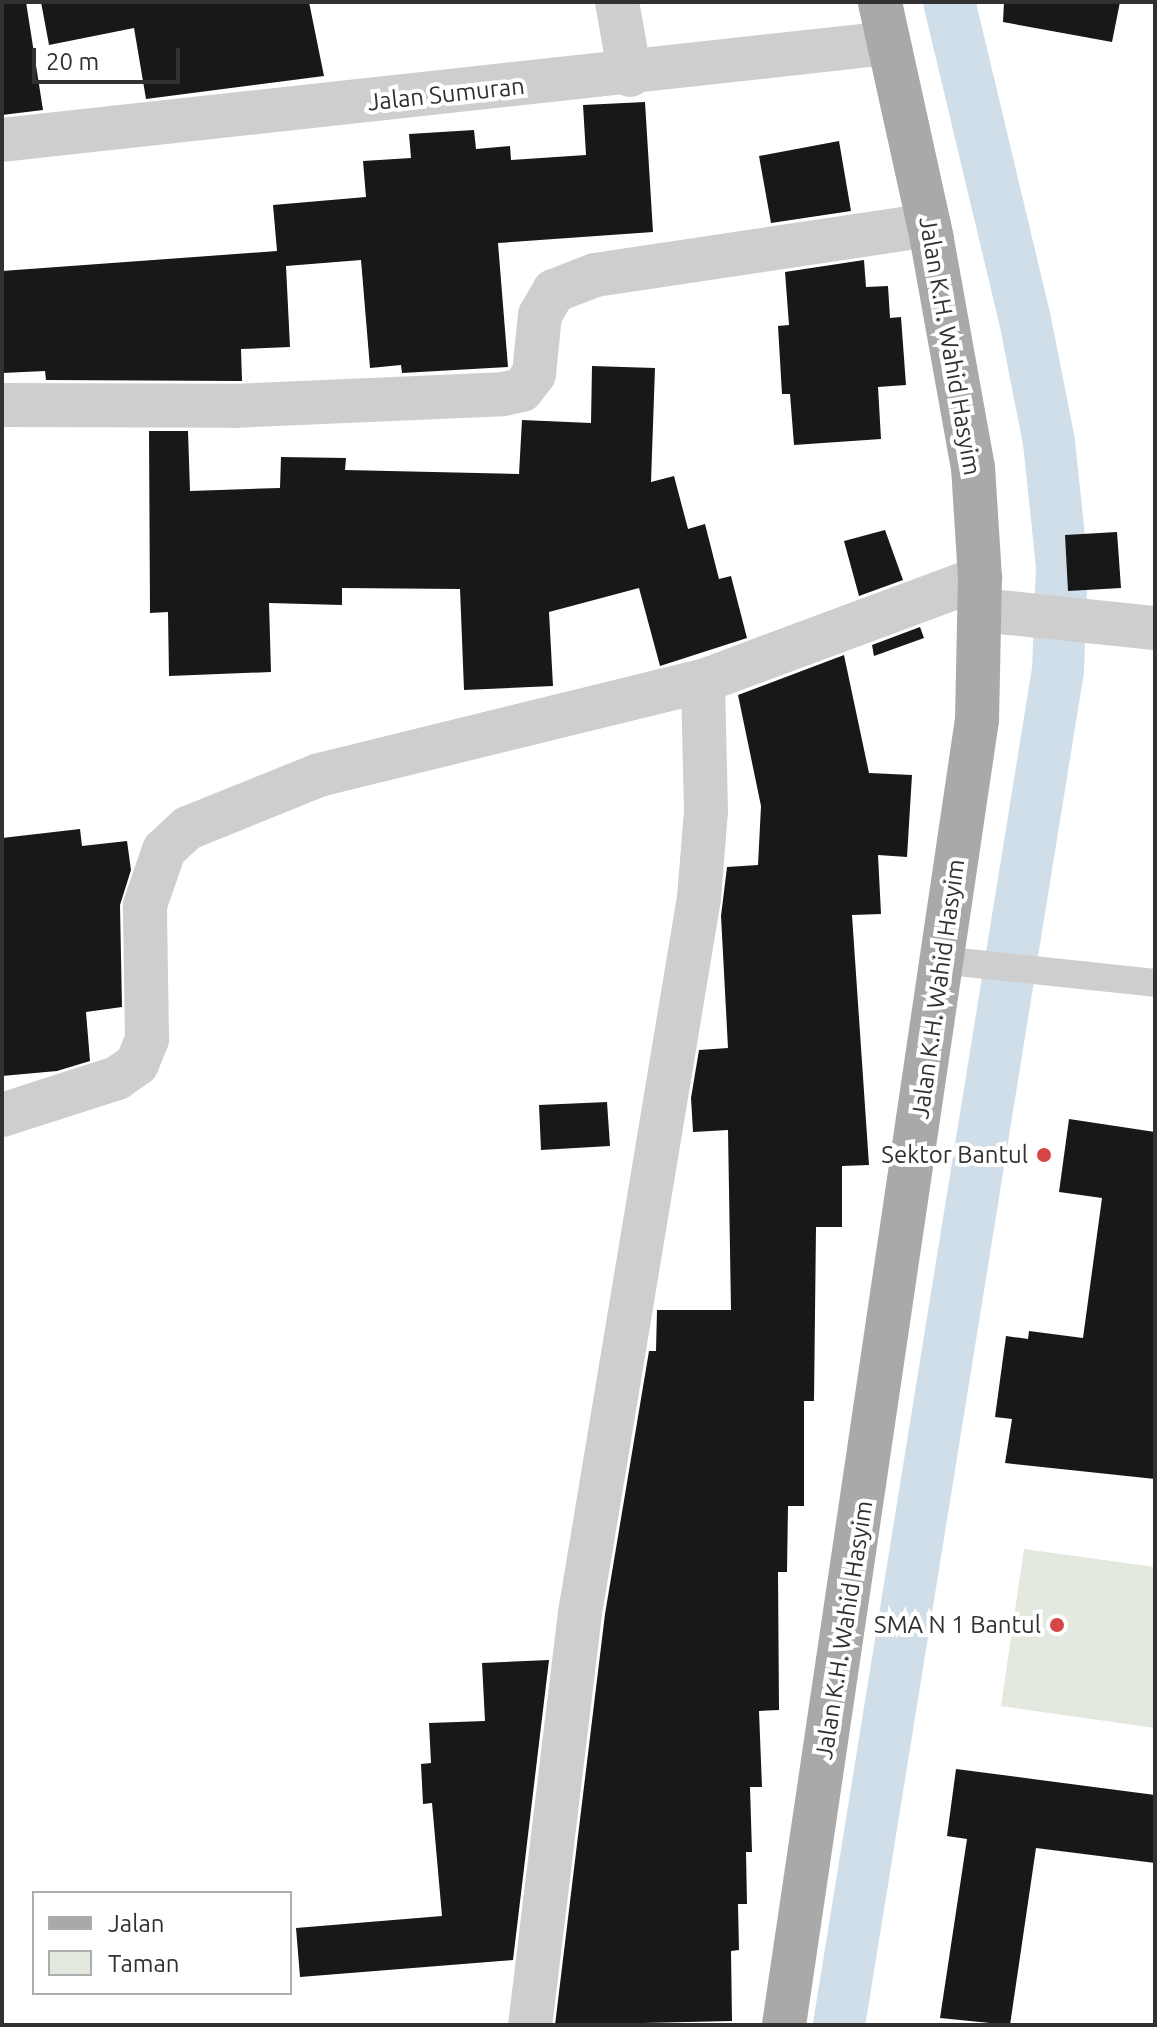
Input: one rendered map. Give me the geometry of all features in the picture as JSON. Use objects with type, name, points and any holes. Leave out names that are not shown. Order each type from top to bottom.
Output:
[{"type":"main road","name":"Jalan K.H. Wahid Hasyim","points":[[784,2025],[956,962],[985,600],[973,468],[929,225],[884,22]]},
{"type":"street","points":[[617,2],[630,75]]},
{"type":"street","name":"Jalan Sumuran","points":[[2,140],[630,75],[884,22]]},
{"type":"street","points":[[2,405],[233,406],[503,394],[529,383],[544,302],[568,286],[595,275],[929,225]]},
{"type":"street","points":[[2,1115],[117,1078],[137,1064],[147,1039],[145,905],[164,850],[188,828],[319,775],[703,681],[985,600],[1065,619],[1155,628]]},
{"type":"street","points":[[530,2025],[580,1613],[699,898],[706,811],[703,681]]},
{"type":"lane","points":[[956,962],[1155,983]]},
{"type":"green space","points":[[1024,1549],[1155,1567],[1155,1728],[1001,1706]]},
{"type":"building","points":[[2,2],[26,2],[43,110],[2,115]]},
{"type":"building","points":[[41,2],[309,2],[324,76],[146,99],[134,28],[49,45]]},
{"type":"building","points":[[1004,2],[1120,2],[1112,42],[1003,22]]},
{"type":"building","points":[[645,102],[653,232],[498,243],[508,367],[402,373],[401,365],[370,368],[361,260],[286,266],[290,347],[241,349],[242,381],[46,380],[45,371],[2,373],[2,271],[277,251],[273,205],[366,197],[363,161],[411,158],[409,134],[474,130],[476,149],[510,146],[511,160],[586,155],[583,105]]},
{"type":"building","points":[[839,141],[851,211],[771,223],[759,156]]},
{"type":"building","points":[[864,260],[866,287],[888,286],[890,318],[901,317],[906,385],[878,387],[881,439],[794,445],[790,394],[782,394],[778,326],[789,325],[785,272]]},
{"type":"building","points":[[592,366],[655,368],[651,482],[674,476],[688,529],[705,524],[719,579],[731,576],[747,638],[660,666],[639,588],[549,612],[553,686],[464,690],[460,589],[342,588],[342,605],[269,603],[271,672],[169,676],[168,612],[150,613],[149,431],[188,431],[190,491],[280,488],[281,457],[346,458],[345,470],[519,474],[522,420],[591,423]]},
{"type":"building","points":[[885,530],[903,580],[859,596],[844,541]]},
{"type":"building","points":[[1117,532],[1121,588],[1068,591],[1065,535]]},
{"type":"building","points":[[920,627],[924,638],[874,656],[872,645]]},
{"type":"building","points":[[844,655],[869,773],[912,775],[907,857],[878,855],[881,914],[852,915],[869,1165],[842,1166],[842,1227],[816,1227],[814,1401],[804,1401],[804,1506],[788,1506],[787,1572],[778,1572],[779,1710],[759,1711],[762,1787],[750,1787],[752,1852],[746,1852],[747,1904],[738,1904],[739,1950],[731,1951],[732,2021],[555,2025],[605,1614],[649,1351],[656,1351],[657,1310],[731,1310],[728,1130],[693,1132],[691,1098],[699,1050],[728,1048],[721,916],[727,867],[758,865],[761,806],[738,695]]},
{"type":"building","points":[[80,829],[82,846],[127,841],[131,870],[120,905],[122,1007],[86,1012],[90,1061],[57,1071],[2,1076],[2,838]]},
{"type":"building","points":[[607,1102],[610,1146],[541,1150],[539,1105]]},
{"type":"building","points":[[1069,1119],[1155,1132],[1155,1479],[1005,1463],[1012,1419],[995,1417],[1006,1336],[1028,1339],[1029,1331],[1083,1338],[1102,1198],[1059,1192]]},
{"type":"building","points":[[549,1660],[513,1960],[300,1977],[296,1928],[442,1916],[432,1803],[423,1804],[421,1764],[431,1763],[429,1723],[485,1721],[482,1663]]},
{"type":"building","points":[[956,1769],[1155,1795],[1155,1863],[1036,1848],[1010,2025],[940,2018],[967,1839],[947,1836]]},
{"type":"waterway","points":[[839,2025],[1058,670],[1062,566],[1049,442],[1025,320],[949,2]]},
{"type":"place","name":"Sektor Bantul","points":[[1044,1155]]},
{"type":"place","name":"SMA N 1 Bantul","points":[[1057,1625]]}]
